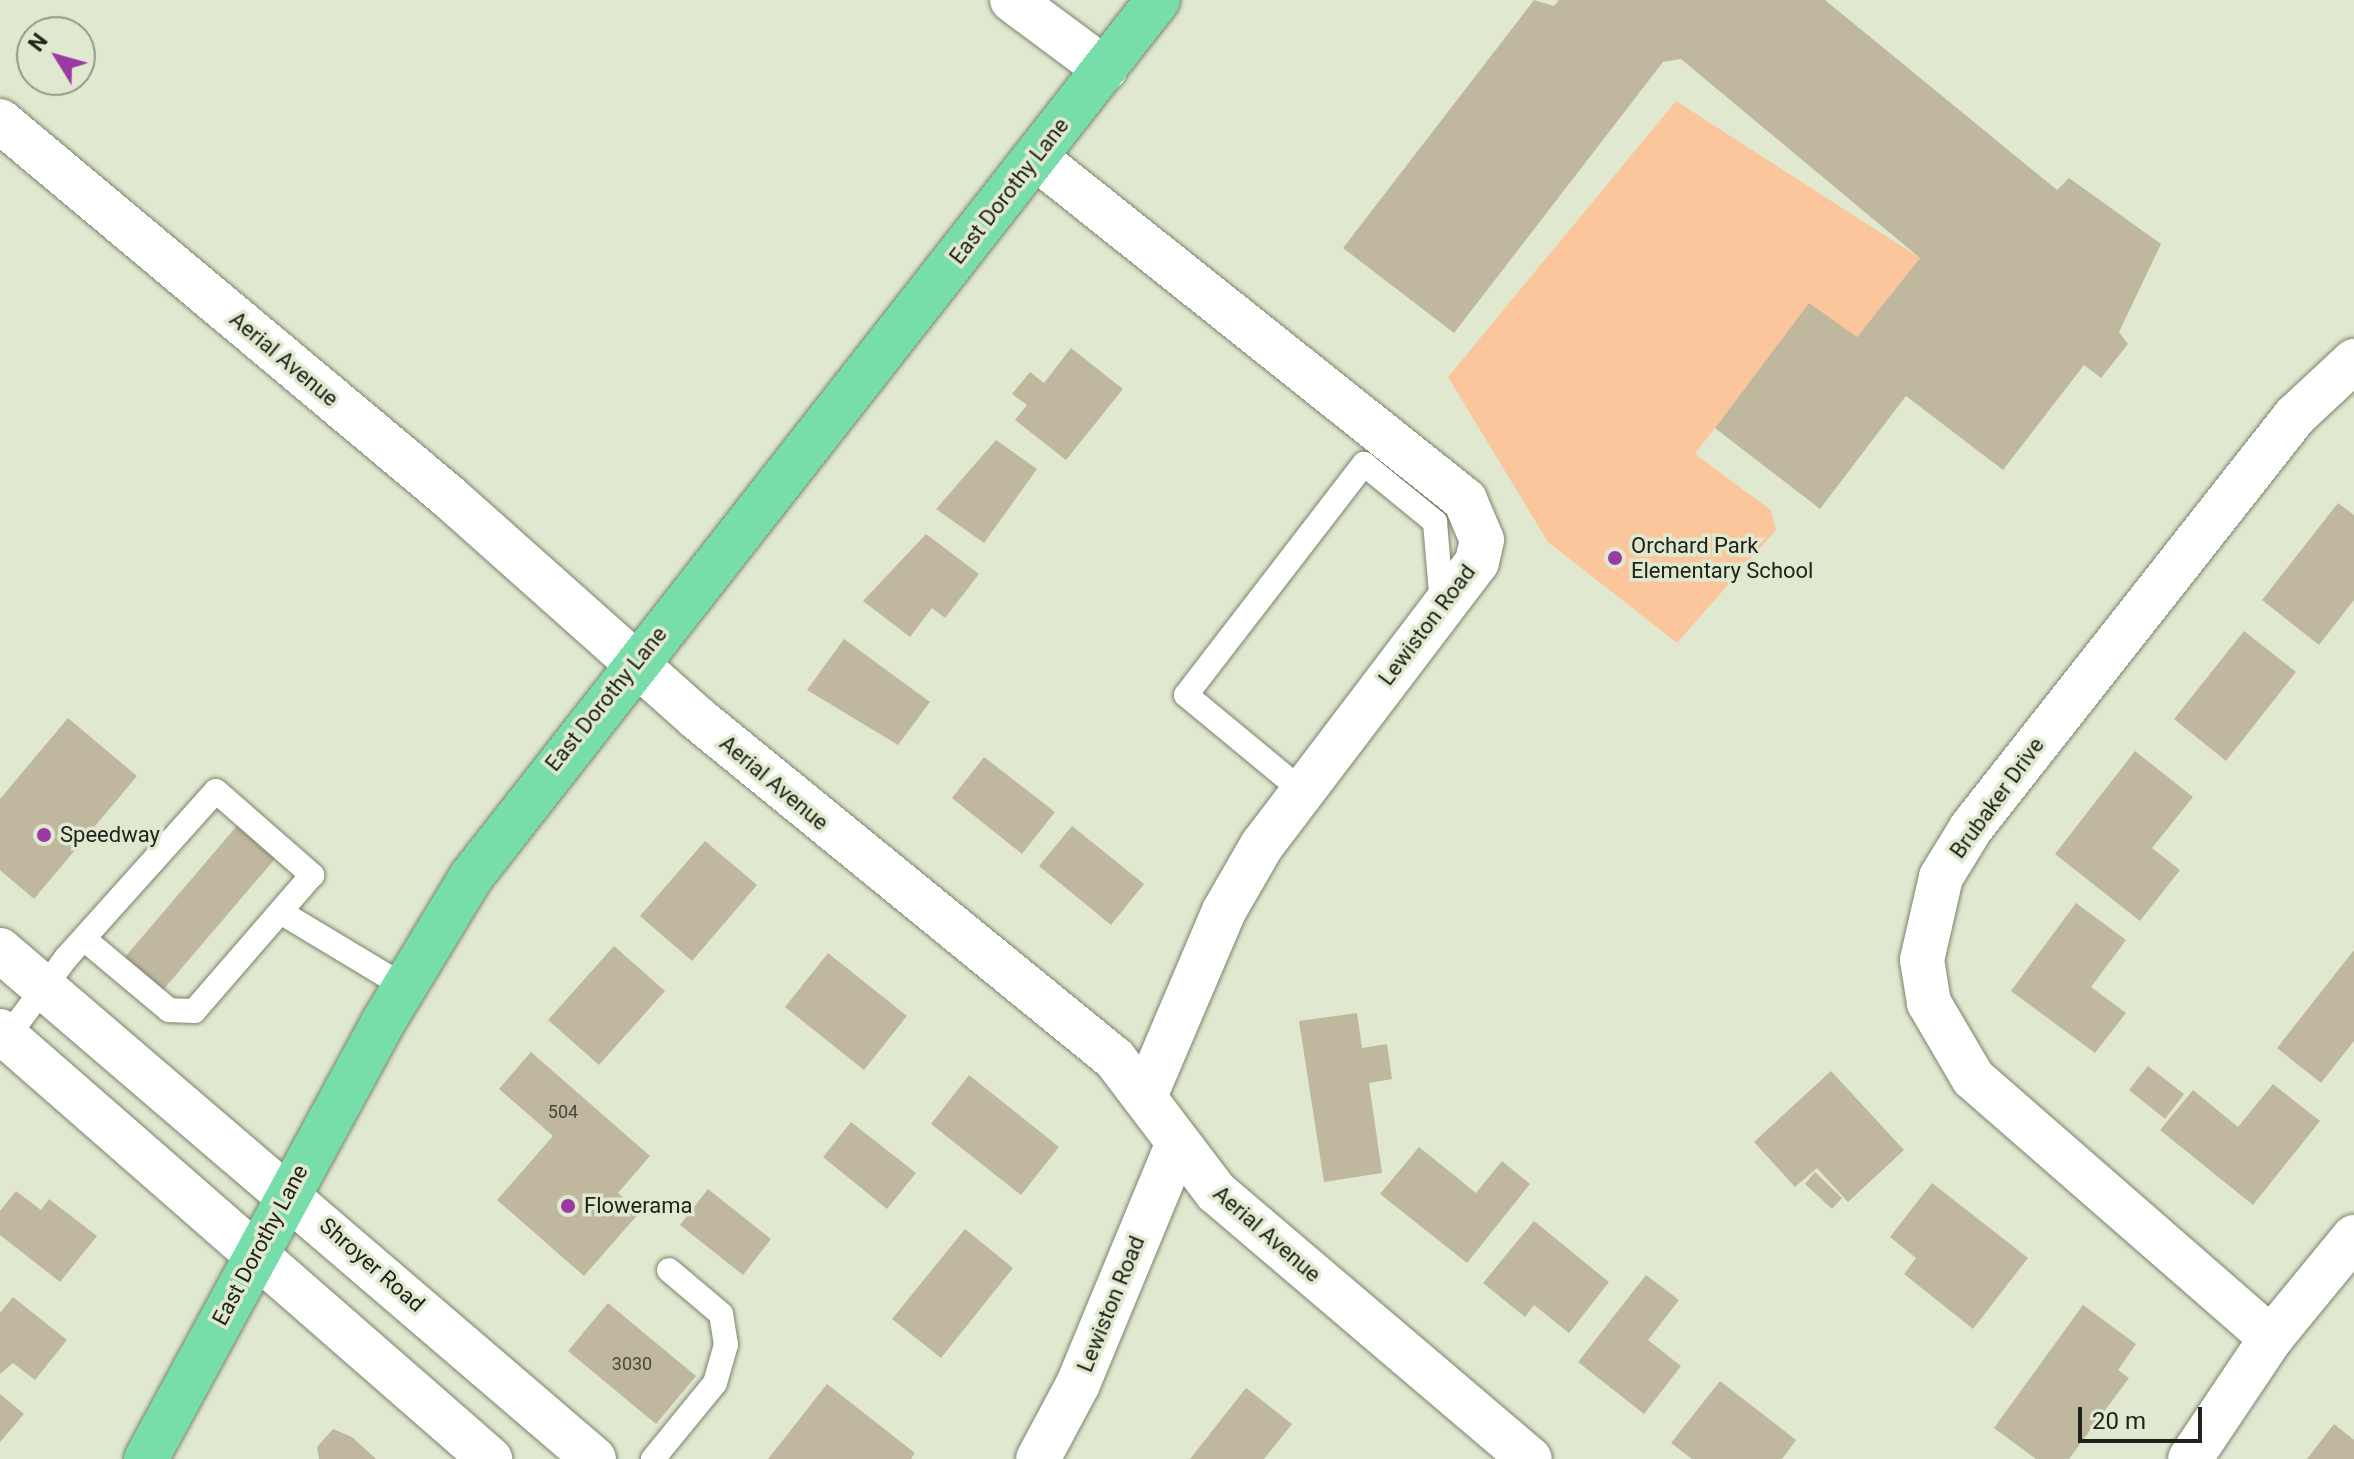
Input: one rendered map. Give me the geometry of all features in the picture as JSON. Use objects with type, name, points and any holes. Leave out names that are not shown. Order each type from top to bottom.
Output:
[{"type":"main road","name":"East Dorothy Lane","points":[[146,1459],[288,1192],[405,987],[526,798],[1036,158],[1158,0]]},
{"type":"street","points":[[1012,0],[1105,69]]},
{"type":"street","name":"Aerial Avenue","points":[[0,121],[637,659],[697,718],[1115,1059],[1146,1094],[1177,1145],[1216,1192],[1530,1459]]},
{"type":"street","name":"Lewiston Road","points":[[1036,158],[1465,500],[1482,540],[1477,562],[1301,790],[1224,911],[1146,1094]]},
{"type":"street","name":"Brubaker Drive","points":[[2271,1338],[1973,1078],[1929,1003],[1922,960],[1941,877],[1971,828],[2295,416],[2354,361]]},
{"type":"street","name":"Shroyer Road","points":[[0,950],[288,1192],[594,1459]]},
{"type":"street","points":[[3,1034],[490,1459]]},
{"type":"street","name":"Lewiston Road","points":[[1038,1459],[1078,1384],[1177,1145]]},
{"type":"street","points":[[2190,1459],[2271,1338],[2354,1237]]},
{"type":"lane","points":[[1301,790],[1186,695],[1364,464],[1435,522],[1442,605]]},
{"type":"lane","points":[[3,1034],[84,939],[216,791],[312,875],[194,1011],[169,1010],[84,939]]},
{"type":"lane","points":[[282,913],[405,987]]},
{"type":"lane","points":[[653,1459],[715,1383],[726,1345],[721,1314],[669,1270]]},
{"type":"shaded area","points":[[1676,101],[1920,258],[1857,337],[1809,304],[1695,454],[1771,510],[1776,530],[1677,643],[1548,542],[1448,377]]},
{"type":"building","points":[[1534,0],[1554,6],[1559,0],[1825,0],[2057,190],[2069,178],[2161,244],[2119,332],[2128,344],[2101,378],[2084,365],[2003,470],[1906,396],[1820,509],[1715,428],[1809,303],[1857,337],[1920,258],[1681,59],[1663,62],[1454,333],[1343,248]]},
{"type":"building","points":[[1071,348],[1123,389],[1066,460],[1015,420],[1027,405],[1012,394],[1030,372],[1044,383]]},
{"type":"building","points":[[996,440],[1037,469],[984,543],[936,509]]},
{"type":"building","points":[[2338,503],[2354,515],[2354,600],[2319,645],[2262,600]]},
{"type":"building","points":[[926,534],[979,574],[945,618],[932,608],[910,637],[863,601]]},
{"type":"building","points":[[2244,631],[2296,672],[2226,761],[2174,719]]},
{"type":"building","points":[[844,639],[930,702],[898,745],[807,690]]},
{"type":"building","name":"Speedway","points":[[68,718],[137,776],[34,899],[0,870],[0,799]]},
{"type":"building","points":[[2135,751],[2193,797],[2152,848],[2180,870],[2140,921],[2055,854]]},
{"type":"building","points":[[984,757],[1055,812],[1022,854],[952,798]]},
{"type":"building","name":"Speedway","points":[[241,821],[280,853],[163,990],[125,957]]},
{"type":"building","points":[[1072,826],[1144,884],[1111,925],[1039,866]]},
{"type":"building","points":[[705,841],[757,885],[692,961],[640,916]]},
{"type":"building","points":[[2076,903],[2126,940],[2091,987],[2126,1013],[2095,1053],[2011,991]]},
{"type":"building","points":[[614,946],[665,991],[599,1065],[548,1020]]},
{"type":"building","points":[[2354,950],[2354,1041],[2321,1083],[2277,1048]]},
{"type":"building","points":[[828,953],[907,1016],[864,1070],[785,1007]]},
{"type":"building","points":[[1357,1013],[1362,1048],[1387,1044],[1392,1079],[1369,1083],[1382,1173],[1324,1182],[1299,1021]]},
{"type":"building","points":[[531,1052],[650,1156],[618,1193],[640,1212],[584,1276],[497,1200],[553,1136],[499,1089]]},
{"type":"building","points":[[2148,1066],[2184,1094],[2165,1119],[2129,1090]]},
{"type":"building","points":[[1831,1071],[1904,1150],[1848,1202],[1817,1168],[1795,1187],[1754,1142]]},
{"type":"building","points":[[969,1075],[1059,1147],[1021,1195],[931,1124]]},
{"type":"building","points":[[2273,1084],[2320,1121],[2253,1205],[2160,1130],[2193,1090],[2238,1127]]},
{"type":"building","points":[[851,1122],[916,1173],[887,1209],[823,1157]]},
{"type":"building","points":[[1419,1147],[1476,1193],[1502,1161],[1530,1184],[1467,1263],[1380,1194]]},
{"type":"building","points":[[1815,1172],[1842,1198],[1832,1209],[1805,1184]]},
{"type":"building","points":[[1932,1183],[2028,1258],[1973,1329],[1904,1274],[1916,1258],[1890,1237]]},
{"type":"building","points":[[708,1189],[771,1239],[743,1275],[680,1225]]},
{"type":"building","points":[[16,1191],[41,1210],[49,1199],[97,1236],[60,1282],[0,1235],[0,1211]]},
{"type":"building","points":[[1534,1221],[1609,1282],[1569,1333],[1534,1305],[1525,1317],[1483,1283]]},
{"type":"building","points":[[965,1229],[1013,1268],[941,1358],[892,1319]]},
{"type":"building","points":[[1646,1275],[1679,1300],[1648,1340],[1681,1366],[1644,1414],[1578,1362]]},
{"type":"building","points":[[13,1297],[67,1340],[35,1380],[13,1363],[0,1374],[0,1313]]},
{"type":"building","points":[[608,1303],[696,1376],[656,1424],[568,1351]]},
{"type":"building","points":[[2083,1305],[2136,1344],[2118,1370],[2129,1378],[2069,1459],[2036,1459],[1994,1428]]},
{"type":"building","points":[[1720,1381],[1796,1440],[1782,1459],[1692,1459],[1671,1443]]},
{"type":"building","points":[[827,1384],[915,1453],[911,1459],[768,1459]]},
{"type":"building","points":[[1246,1388],[1292,1424],[1264,1459],[1190,1459]]},
{"type":"building","points":[[0,1394],[24,1414],[0,1442]]},
{"type":"building","points":[[2334,1424],[2354,1440],[2354,1459],[2307,1459]]},
{"type":"building","points":[[333,1429],[352,1437],[376,1459],[319,1459],[317,1447]]},
{"type":"place","name":"Orchard Park Elementary School","points":[[1615,558]]},
{"type":"place","name":"Speedway","points":[[44,835]]},
{"type":"place","name":"Flowerama","points":[[568,1206]]}]
